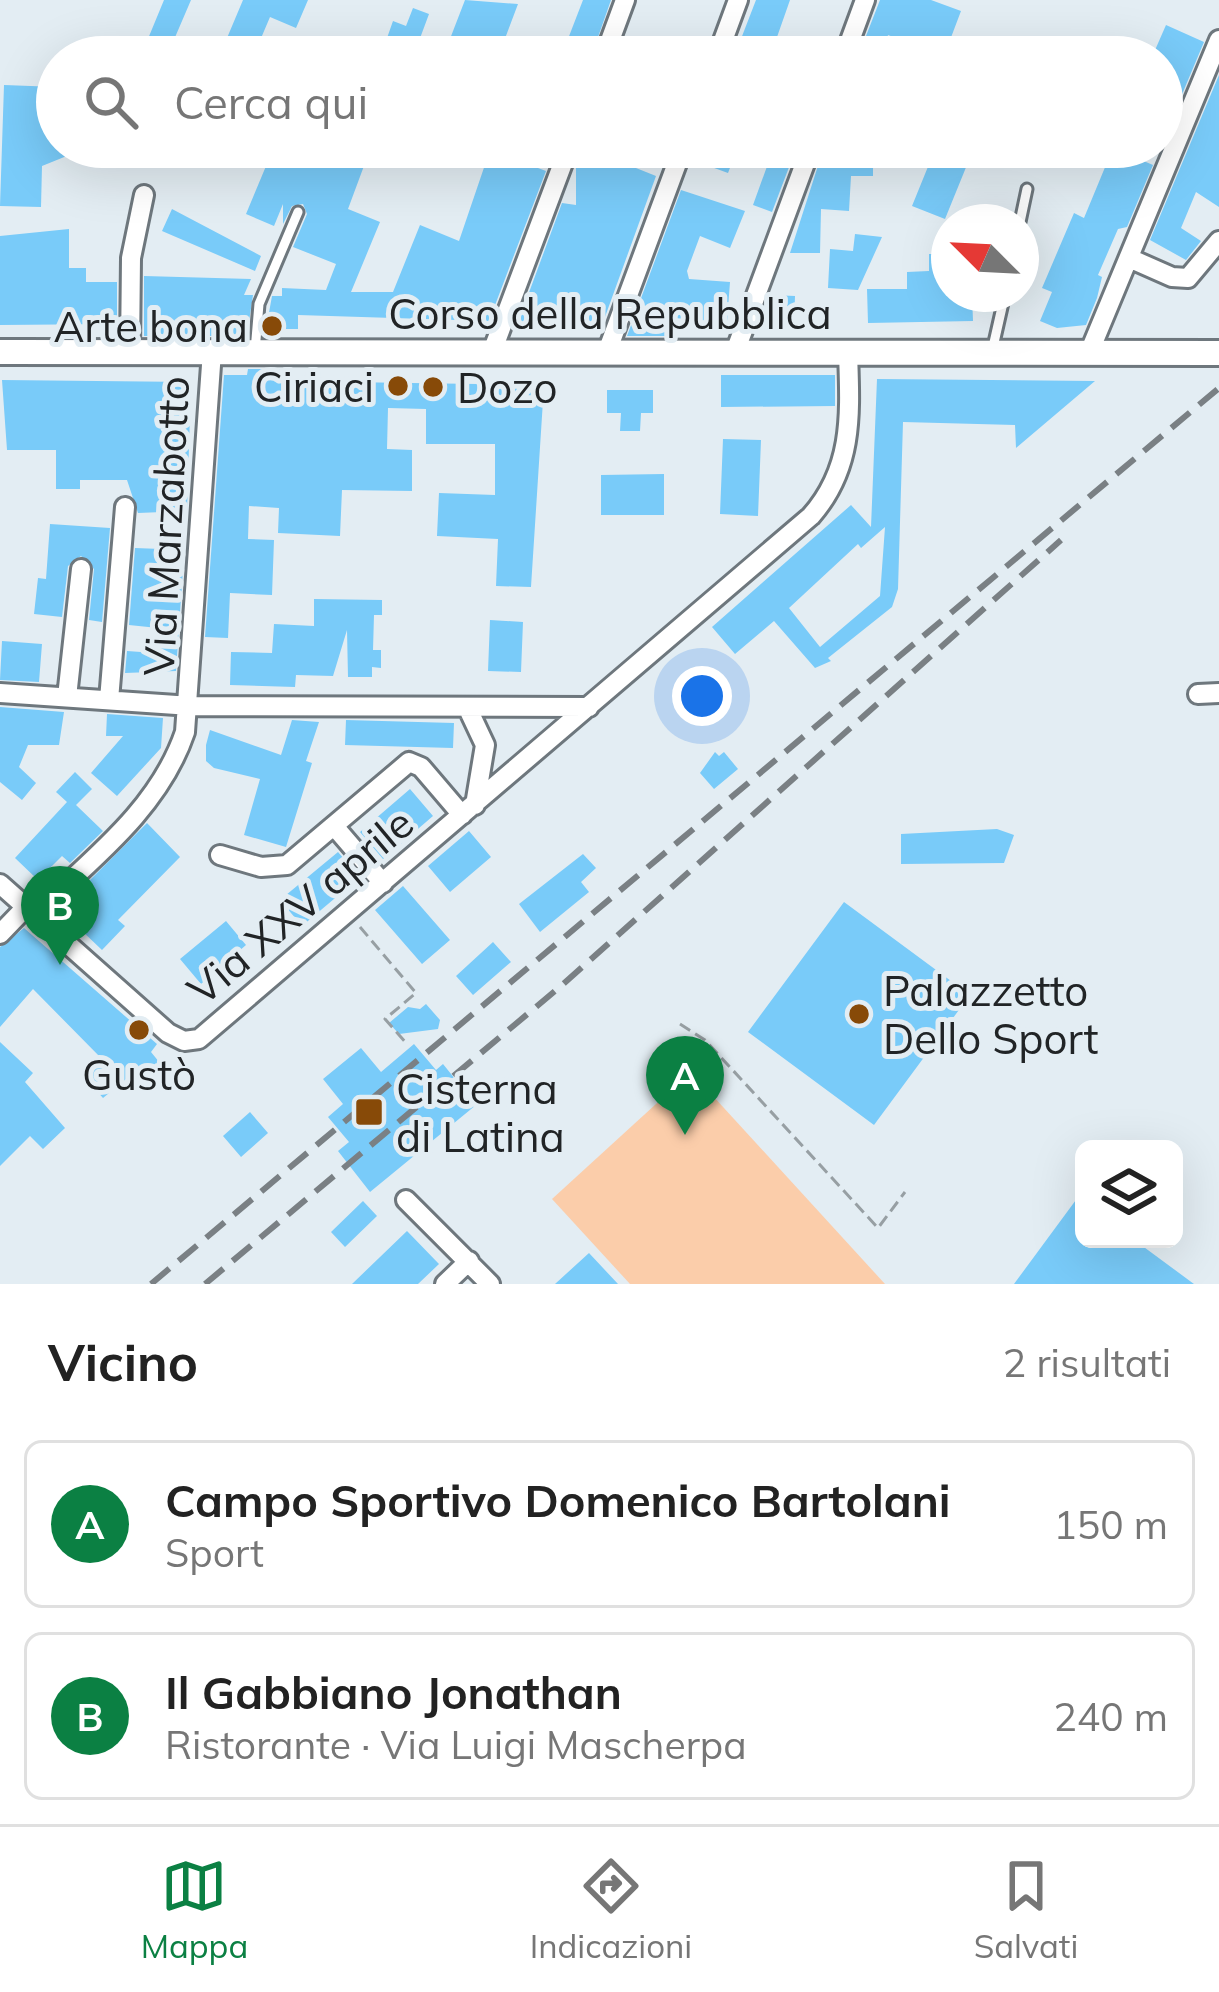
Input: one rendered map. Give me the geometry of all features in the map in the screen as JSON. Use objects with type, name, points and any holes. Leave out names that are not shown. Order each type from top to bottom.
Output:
[{"type":"street","points":[[612,36],[626,0]]},
{"type":"street","points":[[725,36],[738,0]]},
{"type":"street","points":[[852,36],[865,0]]},
{"type":"street","points":[[1183,127],[1219,40]]},
{"type":"street","points":[[492,352],[561,168]]},
{"type":"street","points":[[607,352],[675,168]]},
{"type":"street","points":[[735,352],[803,168]]},
{"type":"street","points":[[1089,352],[1166,168]]},
{"type":"street","points":[[130,352],[130,258],[144,195]]},
{"type":"street","points":[[1129,258],[1184,279],[1198,272],[1219,242]]},
{"type":"street","name":"Via Marzabotto","points":[[0,934],[154,794],[178,752],[191,706],[212,351]]},
{"type":"street","name":"Corso della Repubblica","points":[[0,352],[1219,353]]},
{"type":"street","name":"Via XXV aprile","points":[[30,911],[166,1031],[184,1041],[203,1036],[817,509],[849,443],[848,352]]},
{"type":"street","points":[[109,700],[125,507]]},
{"type":"street","points":[[68,697],[81,569]]},
{"type":"street","points":[[0,693],[191,706],[469,711],[589,707]]},
{"type":"street","points":[[1198,694],[1219,693]]},
{"type":"street","points":[[220,855],[282,866],[410,762],[469,810],[485,745],[469,711]]},
{"type":"street","points":[[334,826],[383,883]]},
{"type":"street","points":[[0,884],[30,911]]},
{"type":"street","points":[[406,1200],[490,1284]]},
{"type":"street","points":[[445,1284],[469,1261]]},
{"type":"lane","points":[[1024,204],[1027,189]]},
{"type":"lane","points":[[255,351],[259,304],[298,212]]},
{"type":"lane","points":[[992,352],[1001,312]]},
{"type":"path","points":[[348,913],[416,993]]},
{"type":"path","points":[[407,1045],[385,1018],[424,986]]},
{"type":"path","points":[[680,1024],[705,1040],[878,1228],[905,1192]]},
{"type":"path","points":[[476,1128],[484,1138]]},
{"type":"shaded area","points":[[691,1072],[885,1284],[630,1284],[552,1199]]},
{"type":"building","points":[[164,0],[191,0],[176,36],[149,36]]},
{"type":"building","points":[[243,0],[308,0],[296,28],[270,17],[262,36],[228,36]]},
{"type":"building","points":[[465,0],[518,4],[506,36],[451,36]]},
{"type":"building","points":[[583,0],[611,0],[598,36],[569,36]]},
{"type":"building","points":[[756,0],[790,0],[777,36],[742,36]]},
{"type":"building","points":[[880,0],[931,0],[961,11],[952,36],[866,36]]},
{"type":"building","points":[[413,8],[429,14],[421,36],[388,36],[393,21],[406,26]]},
{"type":"building","points":[[1166,25],[1204,42],[1183,92],[1183,36],[1161,36]]},
{"type":"building","points":[[1219,75],[1219,207],[1196,192],[1181,228],[1201,241],[1186,260],[1150,240]]},
{"type":"building","points":[[4,85],[36,86],[41,207],[0,206]]},
{"type":"building","points":[[265,168],[363,168],[348,209],[380,222],[351,292],[393,292],[420,225],[459,241],[484,168],[546,171],[489,321],[298,315],[298,329],[266,329],[272,296],[282,296],[282,288],[326,290],[336,264],[293,247],[307,214],[303,204],[292,206],[283,224],[283,204],[274,226],[246,214]]},
{"type":"building","points":[[576,168],[636,168],[656,176],[601,328],[517,325],[562,203],[576,205]]},
{"type":"building","points":[[766,168],[789,168],[772,212],[753,205]]},
{"type":"building","points":[[817,168],[873,168],[873,176],[851,176],[849,211],[821,209],[820,253],[790,253]]},
{"type":"building","points":[[927,168],[966,168],[951,204],[931,204],[931,213],[912,206]]},
{"type":"building","points":[[1105,168],[1152,168],[1127,227],[1118,229],[1098,275],[1102,277],[1097,298],[1086,325],[1057,328],[1040,321],[1052,292],[1042,288],[1074,213],[1084,218]]},
{"type":"building","points":[[681,190],[745,211],[730,248],[700,236],[687,271],[689,279],[730,282],[727,322],[674,318],[668,336],[627,336]]},
{"type":"building","points":[[172,209],[261,256],[255,271],[162,231]]},
{"type":"building","points":[[69,229],[69,268],[86,268],[86,282],[117,282],[117,324],[0,325],[0,236]]},
{"type":"building","points":[[855,234],[882,237],[858,290],[828,288],[830,249],[853,251]]},
{"type":"building","points":[[931,254],[931,312],[973,312],[973,321],[868,323],[867,289],[907,289],[907,272],[929,271]]},
{"type":"building","points":[[144,276],[251,279],[244,295],[253,295],[248,328],[238,328],[238,336],[144,336]]},
{"type":"building","points":[[771,295],[795,296],[794,325],[760,324]]},
{"type":"building","points":[[248,369],[280,369],[280,381],[544,385],[531,587],[496,586],[498,539],[437,536],[439,493],[495,495],[495,444],[426,444],[426,409],[388,408],[387,449],[412,450],[412,491],[342,490],[340,536],[278,533],[279,508],[249,506],[248,539],[274,540],[272,595],[230,593],[228,638],[205,637],[224,375],[247,375]]},
{"type":"building","points":[[721,375],[835,375],[835,406],[721,407]]},
{"type":"building","points":[[877,379],[1095,381],[1016,448],[1015,425],[903,422],[898,589],[892,607],[828,658],[831,661],[815,668],[774,621],[735,654],[712,627],[851,505],[871,527]],"holes":[[[885,527],[880,596],[820,647],[789,608],[858,544],[861,548]]]},
{"type":"building","points":[[2,380],[191,382],[187,511],[138,513],[127,480],[80,480],[80,489],[56,489],[56,450],[7,450]]},
{"type":"building","points":[[607,390],[653,390],[653,413],[641,413],[640,431],[620,431],[621,413],[607,413]]},
{"type":"building","points":[[723,439],[761,440],[758,516],[720,514]]},
{"type":"building","points":[[664,474],[664,515],[601,515],[601,475]]},
{"type":"building","points":[[50,524],[110,528],[102,622],[89,620],[94,569],[81,556],[68,566],[62,617],[34,614],[38,578],[46,579]]},
{"type":"building","points":[[135,548],[161,549],[160,567],[183,569],[176,671],[125,673],[127,651],[155,653],[158,628],[129,625]]},
{"type":"building","points":[[314,599],[382,600],[382,615],[374,615],[373,650],[381,650],[381,668],[372,667],[372,677],[348,677],[347,630],[333,676],[296,675],[295,687],[230,685],[231,652],[272,653],[274,624],[314,626]]},
{"type":"building","points":[[490,620],[523,622],[521,672],[488,671]]},
{"type":"building","points":[[2,641],[42,644],[39,682],[0,680]]},
{"type":"building","points":[[0,707],[64,712],[59,745],[28,745],[19,767],[36,783],[22,800],[0,782]]},
{"type":"building","points":[[107,714],[163,718],[161,748],[117,796],[91,773],[123,736],[106,736]]},
{"type":"building","points":[[292,720],[319,722],[306,761],[312,763],[286,847],[244,835],[260,779],[214,768],[206,761],[206,745],[210,730],[281,755]]},
{"type":"building","points":[[346,720],[454,723],[453,748],[345,745]]},
{"type":"building","points":[[715,752],[719,756],[724,752],[738,769],[714,789],[700,773]]},
{"type":"building","points":[[75,772],[92,789],[76,805],[103,831],[70,863],[62,856],[38,880],[15,858],[67,802],[56,792]]},
{"type":"building","points":[[410,789],[433,816],[383,859],[360,832]]},
{"type":"building","points":[[147,823],[180,857],[118,920],[125,926],[102,950],[60,910]]},
{"type":"building","points":[[997,829],[1014,835],[1004,863],[901,864],[901,834]]},
{"type":"building","points":[[469,831],[491,857],[450,892],[428,866]]},
{"type":"building","points":[[338,852],[360,877],[302,926],[280,900]]},
{"type":"building","points":[[583,854],[596,868],[581,882],[589,892],[540,932],[519,904]]},
{"type":"building","points":[[403,886],[450,940],[422,964],[375,910]]},
{"type":"building","name":"Palazzetto Dello Sport","points":[[844,902],[970,995],[874,1125],[748,1032]]},
{"type":"building","points":[[226,921],[246,945],[201,984],[180,959]]},
{"type":"building","points":[[24,928],[157,1044],[151,1052],[168,1073],[151,1087],[137,1070],[103,1098],[86,1079],[102,1059],[33,989],[0,1027],[0,947]]},
{"type":"building","points":[[493,942],[511,962],[473,995],[456,976]]},
{"type":"building","points":[[426,1004],[440,1020],[438,1029],[399,1034],[389,1023],[408,1007],[420,1009]]},
{"type":"building","points":[[0,1042],[33,1073],[25,1082],[65,1128],[43,1149],[30,1136],[0,1166]]},
{"type":"building","points":[[414,1044],[436,1070],[443,1064],[476,1105],[370,1192],[338,1151],[349,1142],[328,1117],[343,1104],[323,1079],[361,1048],[381,1072]]},
{"type":"building","points":[[250,1112],[268,1133],[241,1157],[223,1136]]},
{"type":"building","points":[[363,1201],[377,1216],[345,1247],[331,1232]]},
{"type":"building","points":[[1075,1201],[1075,1248],[1145,1248],[1194,1284],[1014,1284]]},
{"type":"building","points":[[407,1231],[439,1264],[418,1284],[352,1284]]},
{"type":"building","points":[[589,1253],[618,1284],[555,1284]]},
{"type":"railway","points":[[151,1284],[1219,388]]},
{"type":"railway","points":[[205,1284],[561,986],[1061,540]]},
{"type":"place","name":"Arte bona","points":[[272,326]]},
{"type":"place","name":"Ciriaci","points":[[398,386]]},
{"type":"place","name":"Dozo","points":[[433,387]]},
{"type":"place","name":"Il Gabbiano Jonathan","points":[[60,965]]},
{"type":"place","name":"Palazzetto Dello Sport","points":[[859,1014]]},
{"type":"place","name":"Gustò","points":[[139,1030]]},
{"type":"place","name":"Cisterna di Latina","points":[[369,1112]]},
{"type":"place","name":"Campo Sportivo Domenico Bartolani","points":[[685,1135]]}]
